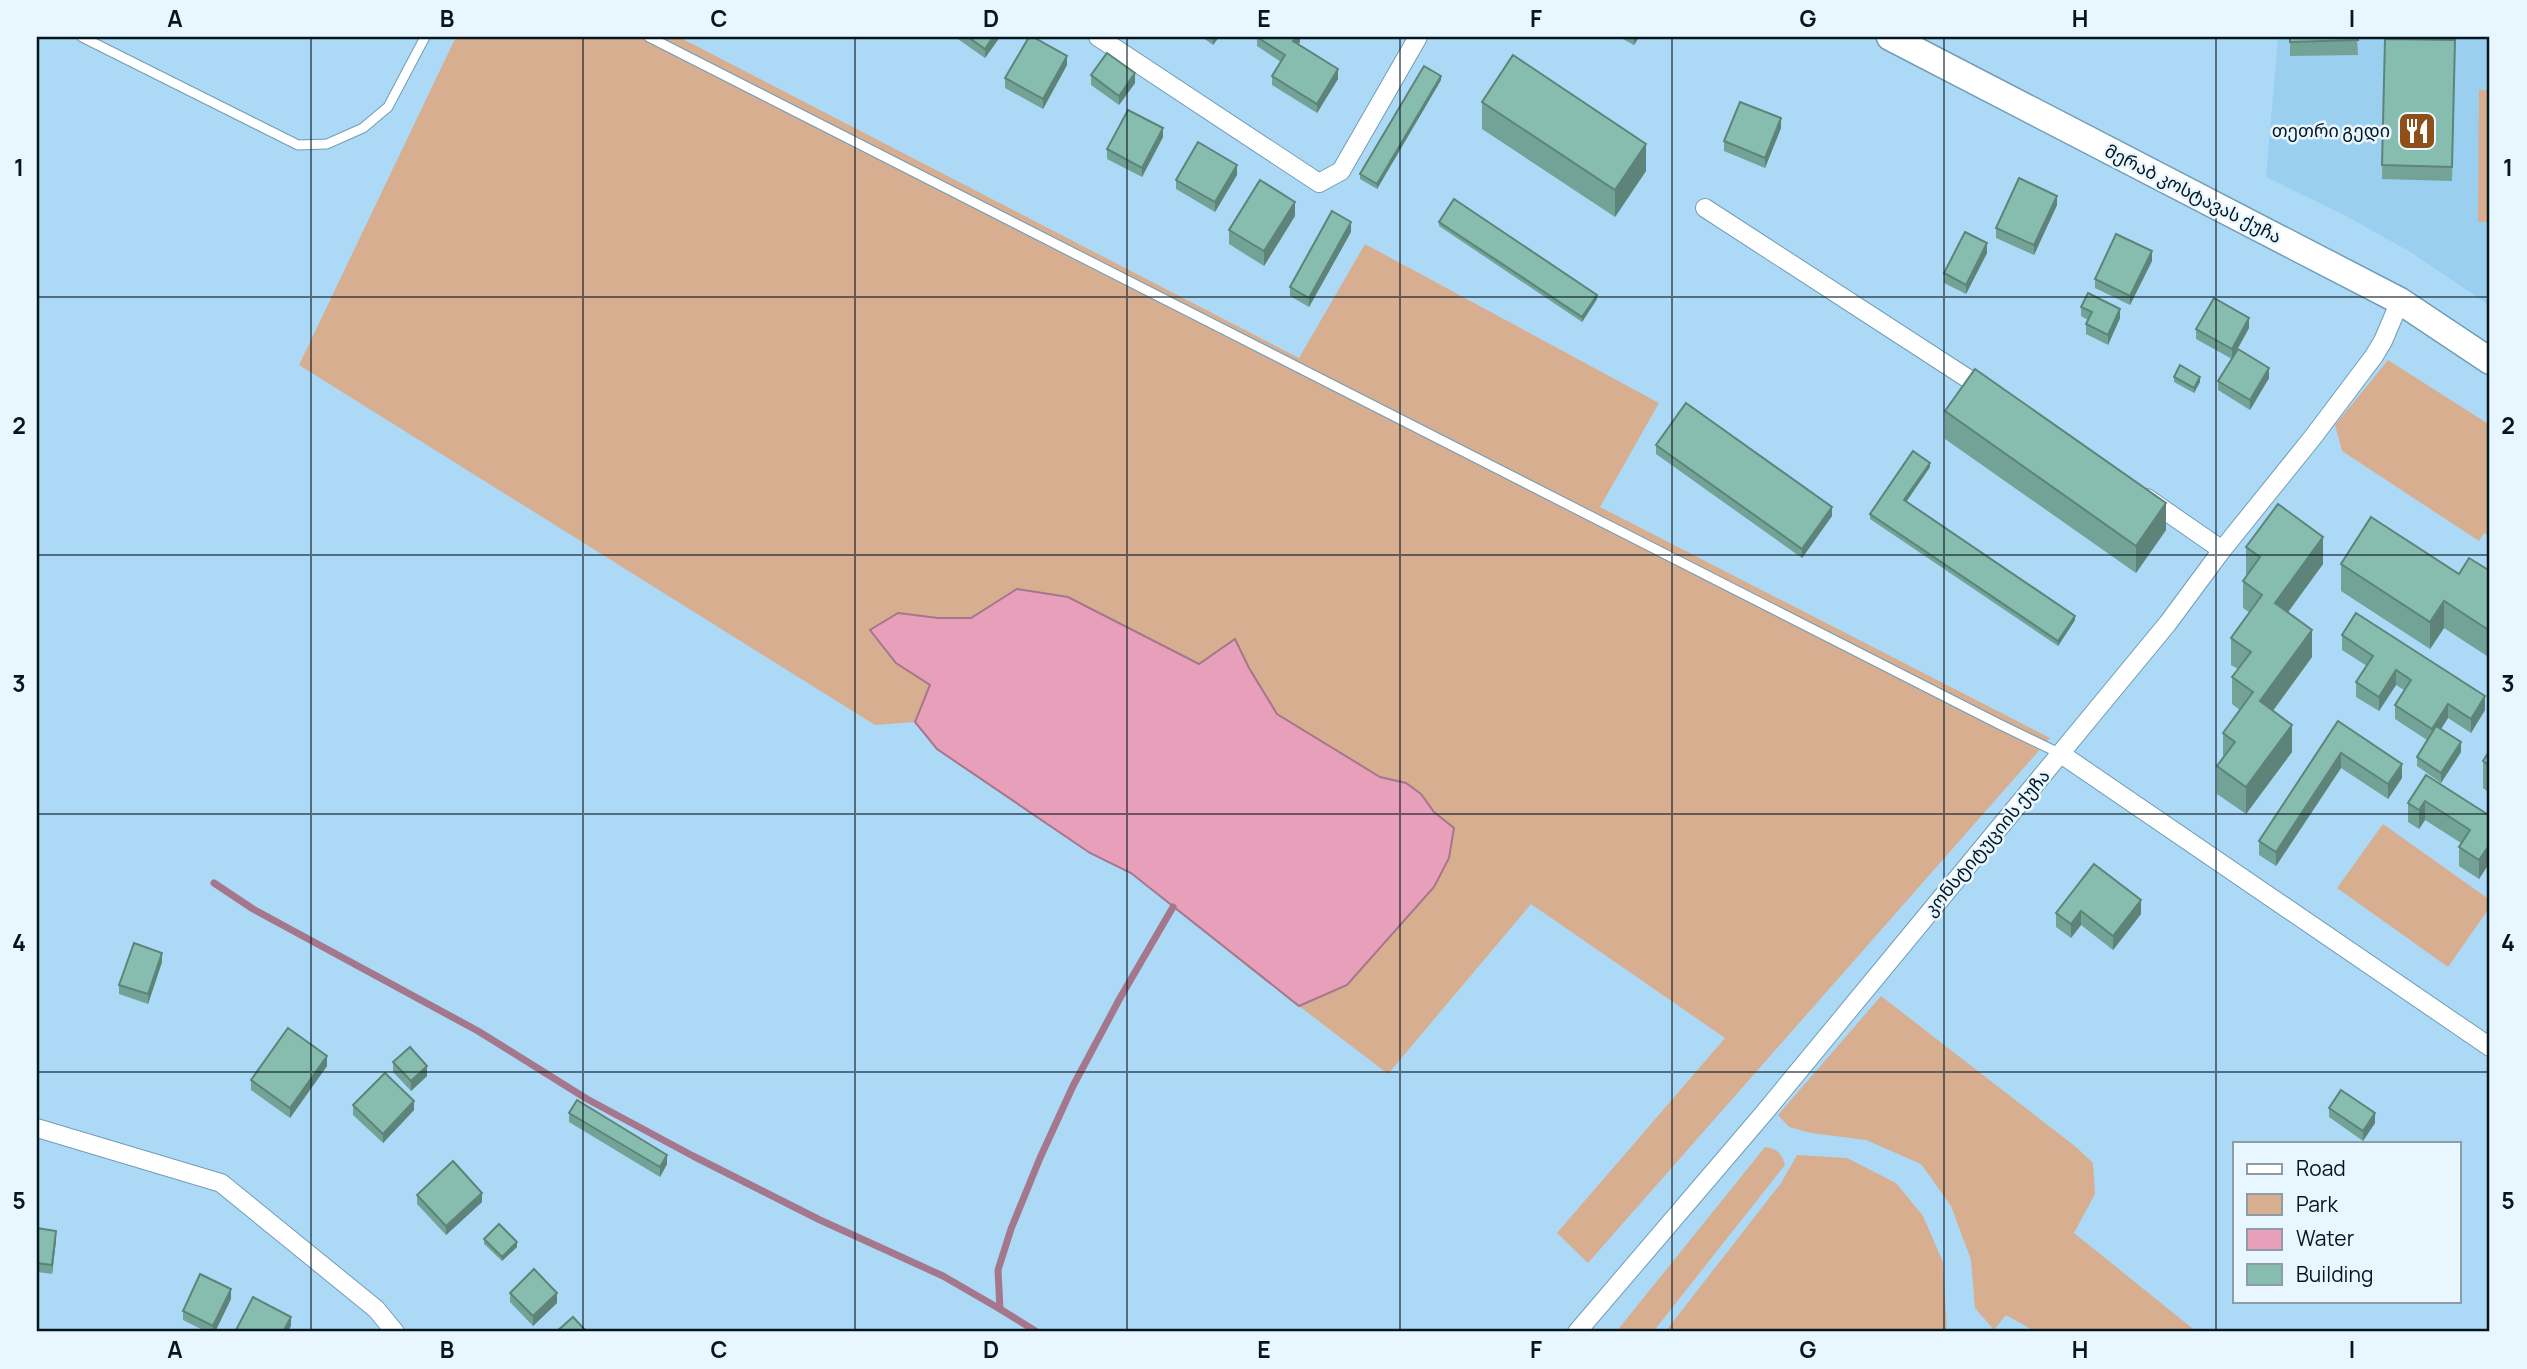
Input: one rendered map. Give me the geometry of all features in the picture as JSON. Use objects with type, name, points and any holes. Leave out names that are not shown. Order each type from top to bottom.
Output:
[{"type":"main road","name":"მერაბ კოსტავას ქუჩა","points":[[1890,37],[2400,300],[2490,361]]},
{"type":"street","points":[[1098,37],[1319,183],[1341,170],[1418,37]]},
{"type":"street","points":[[1705,208],[1999,398]]},
{"type":"street","name":"კონსტიტუციის ქუჩა","points":[[2383,341],[2400,300]]},
{"type":"street","name":"კონსტიტუციის ქუჩა","points":[[1577,1332],[1764,1113],[2168,623],[2222,550],[2313,438],[2383,341],[2400,326],[2424,317]]},
{"type":"street","points":[[2133,488],[2222,550]]},
{"type":"street","points":[[2061,754],[2490,1047]]},
{"type":"street","points":[[37,1128],[221,1183],[376,1310],[395,1332]]},
{"type":"lane","points":[[82,37],[298,145],[327,144],[363,128],[388,107],[425,37]]},
{"type":"lane","points":[[649,37],[2061,754]]},
{"type":"shaded area","points":[[2278,37],[2490,37],[2490,306],[2412,253],[2348,217],[2266,177]]},
{"type":"green space","points":[[459,37],[679,37],[1299,358],[1365,244],[1659,403],[1600,507],[2050,738],[1588,1263],[1557,1233],[1725,1038],[1531,904],[1388,1074],[1299,1006],[1347,985],[1454,829],[1434,812],[1421,794],[1406,783],[1380,777],[1277,714],[1235,640],[1199,664],[1068,597],[1018,589],[971,618],[938,618],[896,663],[930,685],[915,722],[875,725],[299,365],[454,41]]},
{"type":"green space","points":[[2479,90],[2490,90],[2490,222],[2478,222]]},
{"type":"green space","points":[[2388,360],[2490,425],[2490,537],[2484,533],[2479,541],[2342,451],[2335,425]]},
{"type":"green space","points":[[2383,824],[2490,900],[2490,907],[2448,967],[2337,888]]},
{"type":"green space","points":[[1881,996],[2093,1163],[2095,1194],[2074,1233],[2197,1332],[2036,1332],[2006,1315],[1994,1330],[1975,1308],[1971,1260],[1951,1206],[1921,1164],[1866,1140],[1811,1133],[1789,1127],[1778,1115]]},
{"type":"green space","points":[[1765,1147],[1778,1152],[1785,1165],[1653,1332],[1616,1332]]},
{"type":"green space","points":[[1797,1155],[1847,1158],[1896,1183],[1923,1216],[1943,1262],[1947,1332],[1665,1332],[1781,1183]]},
{"type":"water","points":[[1017,589],[1068,597],[1199,664],[1235,639],[1277,714],[1380,777],[1406,783],[1421,794],[1434,812],[1454,828],[1449,858],[1434,887],[1347,985],[1299,1006],[1131,873],[1090,853],[937,749],[915,722],[930,685],[896,663],[870,630],[898,613],[938,618],[971,618]]},
{"type":"building","points":[[968,37],[993,37],[985,49]]},
{"type":"building","points":[[1029,37],[1067,56],[1043,99],[1005,78]]},
{"type":"building","points":[[1257,37],[1297,37],[1293,41],[1338,69],[1317,104],[1272,76],[1285,55]]},
{"type":"building","points":[[2290,37],[2357,37],[2358,40],[2290,42]]},
{"type":"building","points":[[2385,39],[2455,40],[2452,167],[2382,165]]},
{"type":"building","points":[[1107,53],[1135,73],[1119,96],[1091,75]]},
{"type":"building","points":[[1513,55],[1646,144],[1615,190],[1482,102]]},
{"type":"building","points":[[1424,66],[1441,76],[1377,184],[1360,174]]},
{"type":"building","points":[[1740,102],[1781,118],[1765,158],[1724,141]]},
{"type":"building","points":[[1128,110],[1163,128],[1142,168],[1107,149]]},
{"type":"building","points":[[1198,142],[1237,165],[1215,202],[1176,180]]},
{"type":"building","points":[[2019,178],[2057,196],[2034,245],[1996,228]]},
{"type":"building","points":[[1260,180],[1295,202],[1264,251],[1229,230]]},
{"type":"building","points":[[1454,199],[1597,295],[1582,317],[1439,222]]},
{"type":"building","points":[[1332,211],[1351,222],[1309,298],[1290,287]]},
{"type":"building","points":[[1965,232],[1987,243],[1966,285],[1944,273]]},
{"type":"building","points":[[2116,234],[2152,251],[2130,296],[2095,279]]},
{"type":"building","points":[[2088,293],[2120,309],[2108,335],[2086,324],[2092,312],[2081,307]]},
{"type":"building","points":[[2214,298],[2249,318],[2232,349],[2196,329]]},
{"type":"building","points":[[2238,349],[2269,368],[2250,400],[2218,381]]},
{"type":"building","points":[[2180,365],[2200,377],[2194,388],[2174,377]]},
{"type":"building","points":[[1975,369],[2166,503],[2136,546],[1945,411]]},
{"type":"building","points":[[1686,403],[1832,507],[1802,549],[1656,445]]},
{"type":"building","points":[[1913,451],[1930,463],[1904,500],[2075,616],[2058,641],[1870,514]]},
{"type":"building","points":[[2278,504],[2323,537],[2275,603],[2312,630],[2260,701],[2292,725],[2246,787],[2217,766],[2235,742],[2223,733],[2253,692],[2232,677],[2251,652],[2231,638],[2262,595],[2243,581],[2260,557],[2246,547]]},
{"type":"building","points":[[2371,517],[2459,574],[2469,558],[2490,571],[2490,631],[2444,601],[2430,622],[2341,564]]},
{"type":"building","points":[[2356,613],[2485,696],[2471,719],[2448,704],[2432,729],[2395,705],[2411,680],[2396,670],[2379,697],[2356,682],[2373,656],[2342,635]]},
{"type":"building","points":[[2338,721],[2402,764],[2388,784],[2341,753],[2276,852],[2259,841]]},
{"type":"building","points":[[2436,726],[2461,742],[2441,773],[2417,757]]},
{"type":"building","points":[[2490,750],[2490,766],[2483,761]]},
{"type":"building","points":[[2426,775],[2490,816],[2490,844],[2479,860],[2459,847],[2470,830],[2425,801],[2419,810],[2408,803]]},
{"type":"building","points":[[2094,864],[2141,900],[2113,936],[2081,911],[2071,924],[2056,913]]},
{"type":"building","points":[[134,943],[162,953],[148,994],[119,985]]},
{"type":"building","points":[[288,1028],[327,1056],[290,1108],[251,1080]]},
{"type":"building","points":[[410,1047],[427,1066],[411,1081],[393,1062]]},
{"type":"building","points":[[385,1073],[414,1101],[383,1134],[353,1105]]},
{"type":"building","points":[[2341,1090],[2375,1113],[2363,1131],[2329,1108]]},
{"type":"building","points":[[577,1100],[667,1155],[660,1167],[569,1113]]},
{"type":"building","points":[[453,1161],[482,1193],[446,1226],[417,1195]]},
{"type":"building","points":[[499,1224],[517,1242],[502,1257],[484,1239]]},
{"type":"building","points":[[37,1228],[56,1231],[52,1265],[37,1263]]},
{"type":"building","points":[[534,1269],[557,1293],[533,1316],[510,1293]]},
{"type":"building","points":[[200,1274],[231,1289],[213,1326],[183,1311]]},
{"type":"building","points":[[253,1297],[291,1317],[283,1332],[235,1332]]},
{"type":"building","points":[[573,1317],[587,1332],[556,1332]]},
{"type":"waterway","points":[[214,883],[253,909],[478,1031],[587,1099],[820,1220],[943,1276],[1000,1309]]},
{"type":"waterway","points":[[1037,1332],[1000,1309],[998,1270],[1011,1229],[1073,1086],[1173,907]]},
{"type":"place","name":"თეთრი გედი","points":[[2417,131]]}]
